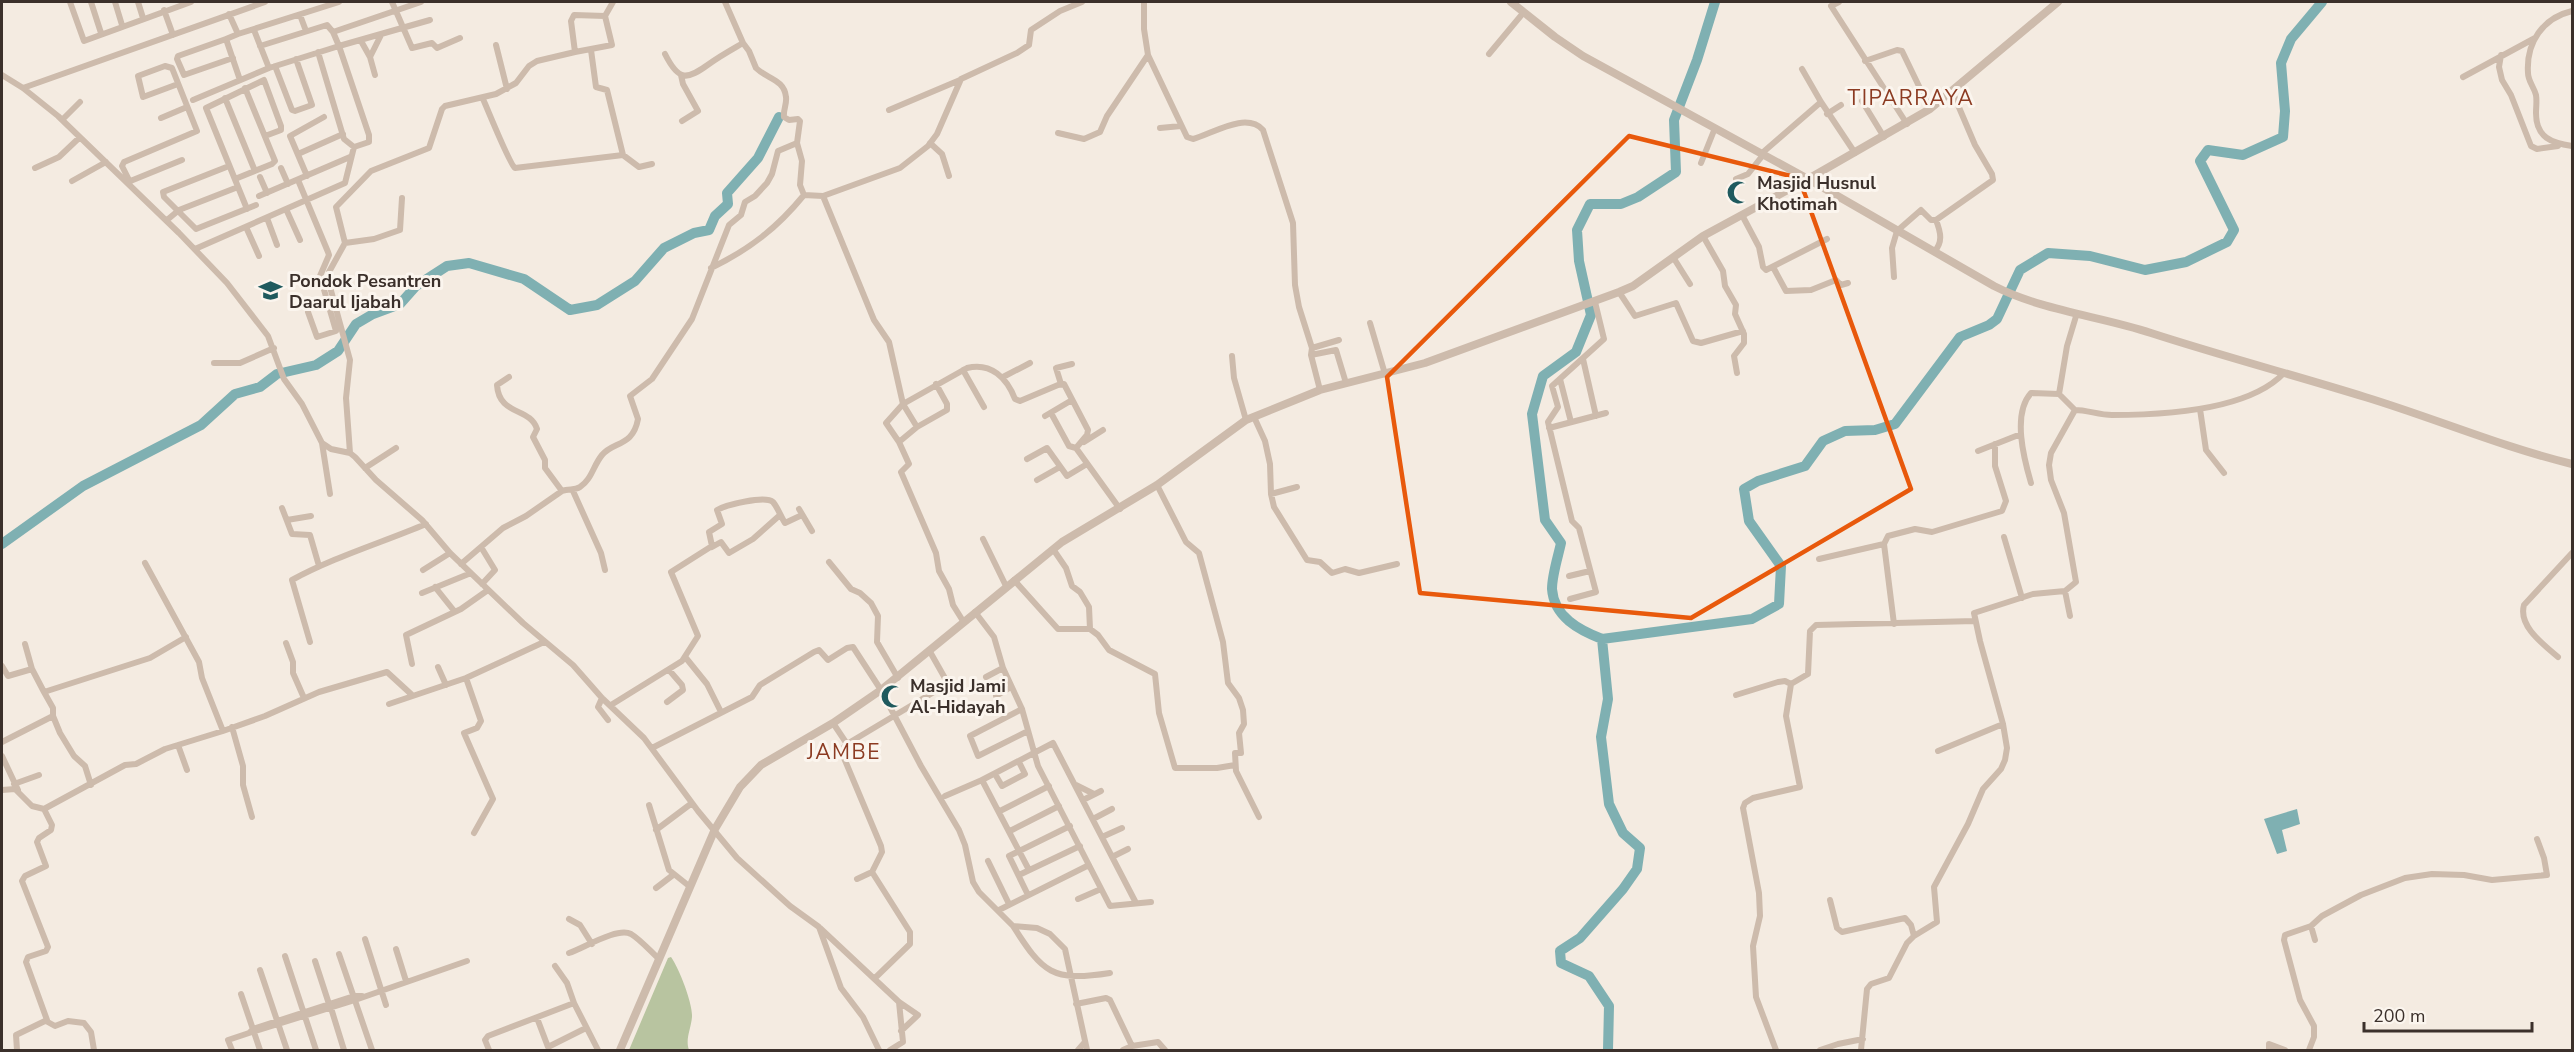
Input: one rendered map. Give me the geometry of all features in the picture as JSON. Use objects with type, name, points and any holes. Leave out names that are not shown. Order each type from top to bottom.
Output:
[{"type":"street","points":[[70,2],[84,40],[186,2]]},
{"type":"street","points":[[91,2],[100,33]]},
{"type":"street","points":[[115,2],[122,25]]},
{"type":"street","points":[[138,2],[143,18]]},
{"type":"street","points":[[23,88],[265,2]]},
{"type":"street","points":[[233,58],[182,74],[178,56],[237,34],[339,2]]},
{"type":"street","points":[[392,2],[414,49],[432,44],[437,48],[460,38]]},
{"type":"street","points":[[333,32],[421,2]]},
{"type":"street","points":[[350,453],[346,398],[350,370],[348,349],[330,287],[328,272],[345,243],[336,207],[359,182],[381,166],[429,148],[445,106],[483,99],[507,89],[516,83],[532,64],[544,59],[612,45],[605,16],[613,2]]},
{"type":"street","points":[[725,2],[742,43],[749,51],[756,68],[783,86],[787,101],[784,117],[787,120],[798,119],[800,121],[797,143],[802,161],[801,190],[804,195]]},
{"type":"street","points":[[889,110],[1017,53],[1029,45],[1031,30],[1060,11],[1082,2]]},
{"type":"street","points":[[1144,2],[1144,29],[1148,55],[1187,137],[1193,139],[1241,123],[1253,123],[1263,130],[1293,223],[1295,285],[1320,390]]},
{"type":"street","points":[[1510,2],[1583,56],[1808,179],[1994,286],[2020,298],[2366,397],[2512,447],[2572,464]]},
{"type":"street","points":[[1839,2],[1829,4],[1907,124]]},
{"type":"street","points":[[620,1050],[715,829],[740,787],[755,769],[833,723],[898,678],[963,621],[1053,549],[1120,509],[1246,420],[1320,390],[1425,363],[1620,292],[1703,236],[1884,137],[1930,109],[2058,2]]},
{"type":"street","points":[[164,10],[173,34]]},
{"type":"street","points":[[2572,11],[2556,15],[2542,26],[2529,54],[2528,71],[2536,96],[2536,120],[2545,137],[2549,141],[2572,146]]},
{"type":"street","points":[[1489,54],[1524,12]]},
{"type":"street","points":[[229,14],[237,34]]},
{"type":"street","points":[[300,15],[306,31]]},
{"type":"street","points":[[575,52],[571,21],[574,15],[605,16]]},
{"type":"street","points":[[193,100],[272,67],[430,20]]},
{"type":"street","points":[[260,46],[327,25],[339,46],[369,135],[369,142],[354,147],[347,143],[318,52]]},
{"type":"street","points":[[254,30],[292,110],[303,109],[312,103],[296,59]]},
{"type":"street","points":[[370,57],[381,35]]},
{"type":"street","points":[[2463,77],[2535,38]]},
{"type":"street","points":[[226,39],[240,80]]},
{"type":"street","points":[[361,41],[370,57],[375,75]]},
{"type":"street","points":[[681,75],[693,76],[742,43]]},
{"type":"street","points":[[496,45],[507,89]]},
{"type":"street","points":[[591,50],[596,87],[607,90],[623,155],[639,167],[652,164]]},
{"type":"street","points":[[1865,61],[1897,50],[1902,51],[1930,109]]},
{"type":"street","points":[[665,54],[681,75],[685,88],[698,111],[682,121]]},
{"type":"street","points":[[1058,133],[1084,139],[1100,132],[1107,116],[1148,55]]},
{"type":"street","points":[[2501,55],[2499,67],[2502,80],[2511,95],[2531,146],[2537,149],[2561,145]]},
{"type":"street","points":[[129,182],[123,166],[124,162],[196,131],[178,84],[171,68],[165,66],[138,76],[137,81],[143,97],[178,84]]},
{"type":"street","points":[[1802,69],[1827,114],[1855,153]]},
{"type":"street","points":[[2,75],[23,88],[62,120],[129,182],[195,249],[260,323],[274,348],[284,378],[302,404],[322,443],[330,494]]},
{"type":"street","points":[[804,195],[823,196],[900,168],[930,143],[937,134],[961,79]]},
{"type":"street","points":[[247,209],[206,108],[264,80],[281,126],[281,130],[265,136]]},
{"type":"street","points":[[234,179],[275,161],[244,88]]},
{"type":"street","points":[[1894,277],[1892,248],[1897,231],[1921,210],[1931,220],[1936,220],[1990,183],[1993,177],[1975,145],[1952,92]]},
{"type":"street","points":[[225,98],[255,171]]},
{"type":"street","points":[[483,99],[505,147],[510,164],[515,168],[623,155]]},
{"type":"street","points":[[1862,100],[1884,137]]},
{"type":"street","points":[[62,120],[80,102]]},
{"type":"street","points":[[1736,179],[1748,174],[1762,154],[1821,102]]},
{"type":"street","points":[[1827,114],[1841,105]]},
{"type":"street","points":[[161,118],[186,107]]},
{"type":"street","points":[[307,176],[290,134],[324,117]]},
{"type":"street","points":[[1160,128],[1181,126]]},
{"type":"street","points":[[1701,163],[1715,128]]},
{"type":"street","points":[[298,154],[343,134]]},
{"type":"street","points":[[35,168],[59,157],[79,138]]},
{"type":"street","points":[[461,564],[503,528],[526,516],[562,491],[573,491],[590,478],[603,454],[629,438],[638,419],[630,396],[652,379],[688,327],[702,298],[711,268],[729,225],[738,218],[744,205],[759,193],[772,174],[778,151],[797,143]]},
{"type":"street","points":[[930,143],[942,154],[949,176]]},
{"type":"street","points":[[195,249],[345,183],[354,147]]},
{"type":"street","points":[[259,196],[350,157]]},
{"type":"street","points":[[129,182],[182,160]]},
{"type":"street","points":[[72,181],[106,162]]},
{"type":"street","points":[[229,166],[163,192],[164,197],[196,229],[256,205]]},
{"type":"street","points":[[281,168],[288,184]]},
{"type":"street","points":[[260,177],[267,193]]},
{"type":"street","points":[[298,180],[329,255],[320,276],[336,331],[316,337],[308,312]]},
{"type":"street","points":[[167,220],[179,210],[238,187]]},
{"type":"street","points":[[711,268],[755,243],[781,223],[804,195]]},
{"type":"street","points":[[823,196],[874,320],[889,342],[903,404],[917,427]]},
{"type":"street","points":[[345,243],[374,239],[400,230],[402,198]]},
{"type":"street","points":[[286,209],[300,240]]},
{"type":"street","points":[[1742,215],[1759,247],[1764,270],[1827,239]]},
{"type":"street","points":[[267,218],[277,245]]},
{"type":"street","points":[[1934,252],[1941,243],[1940,229],[1936,220]]},
{"type":"street","points":[[246,227],[259,256]]},
{"type":"street","points":[[1703,236],[1723,271],[1725,286],[1736,305],[1735,314],[1743,331],[1744,343],[1734,356],[1737,373]]},
{"type":"street","points":[[1673,257],[1690,284]]},
{"type":"street","points":[[1773,267],[1786,291],[1811,290],[1836,280],[1841,285],[1848,283]]},
{"type":"street","points":[[1620,292],[1635,316],[1676,303],[1693,341],[1701,344],[1743,331]]},
{"type":"street","points":[[1570,599],[1596,592],[1580,528],[1572,521],[1548,422],[1558,407],[1552,386],[1604,339],[1593,302]]},
{"type":"street","points":[[2059,394],[2067,346],[2077,313]]},
{"type":"street","points":[[1370,323],[1385,374]]},
{"type":"street","points":[[1312,351],[1339,340]]},
{"type":"street","points":[[214,363],[240,363],[274,348]]},
{"type":"street","points":[[1312,351],[1336,350],[1346,383]]},
{"type":"street","points":[[1232,356],[1234,378],[1246,420]]},
{"type":"street","points":[[1582,359],[1596,416]]},
{"type":"street","points":[[1003,378],[1030,363]]},
{"type":"street","points":[[1072,364],[1056,368],[1061,384],[1066,387],[1088,430],[1088,435],[1076,448]]},
{"type":"street","points":[[963,621],[939,571],[936,553],[902,473],[902,469],[909,462],[886,423],[903,404],[971,367],[993,370],[1003,378],[1015,399],[1020,401],[1061,384]]},
{"type":"street","points":[[963,370],[984,407]]},
{"type":"street","points":[[2031,483],[2021,434],[2031,393],[2059,394],[2075,410],[2109,415],[2200,409],[2241,400],[2264,391],[2284,373]]},
{"type":"street","points":[[509,377],[497,385],[501,396],[510,409],[530,416],[535,423],[537,430],[532,437],[545,460],[545,468],[562,491]]},
{"type":"street","points":[[1560,378],[1571,423]]},
{"type":"street","points":[[898,442],[917,427],[947,410],[947,404],[936,384]]},
{"type":"street","points":[[1072,400],[1048,414],[1069,446],[1076,448],[1120,509]]},
{"type":"street","points":[[2200,409],[2206,450],[2224,473]]},
{"type":"street","points":[[1861,1050],[1867,989],[1871,984],[1889,978],[1904,947],[1914,936],[1937,922],[1934,887],[1968,824],[1983,789],[2003,765],[2007,747],[2003,724],[1974,616],[1977,611],[2033,594],[2065,591],[2077,579],[2064,513],[2051,480],[2049,465],[2051,453],[2075,410]]},
{"type":"street","points":[[1549,428],[1606,413]]},
{"type":"street","points":[[1254,417],[1265,441],[1270,464],[1274,507],[1308,561],[1320,562],[1332,573],[1345,568],[1359,573],[1397,564]]},
{"type":"street","points":[[1076,448],[1103,430]]},
{"type":"street","points":[[1978,451],[2021,434]]},
{"type":"street","points":[[322,443],[331,449],[350,453],[426,524],[450,553],[488,590],[544,642],[573,665],[652,748],[692,803],[737,858],[819,927],[899,1002],[918,1015],[901,1031]]},
{"type":"street","points":[[1819,559],[1884,543],[1892,533],[1915,530],[1932,532],[2002,510],[2006,501],[1995,466],[1995,444]]},
{"type":"street","points":[[365,468],[396,448]]},
{"type":"street","points":[[1027,459],[1047,448],[1067,476],[1087,464]]},
{"type":"street","points":[[1037,480],[1060,467]]},
{"type":"street","points":[[1157,484],[1186,542],[1199,553],[1223,642],[1228,682],[1239,698],[1243,710],[1244,724],[1239,733],[1241,753],[1235,753],[1235,765],[1240,782],[1259,817]]},
{"type":"street","points":[[1271,494],[1297,487]]},
{"type":"street","points":[[573,491],[602,553],[605,570]]},
{"type":"street","points":[[712,547],[709,532],[722,524],[716,512],[718,509],[739,502],[768,500],[773,503],[786,524],[801,512],[812,531]]},
{"type":"street","points":[[282,508],[293,535],[310,535],[320,566]]},
{"type":"street","points":[[611,705],[686,658],[699,634],[671,572],[721,542],[729,553],[753,539],[780,515]]},
{"type":"street","points":[[287,520],[311,516]]},
{"type":"street","points":[[310,642],[291,582],[320,566],[426,524]]},
{"type":"street","points":[[2004,537],[2022,598]]},
{"type":"street","points":[[983,539],[1006,586]]},
{"type":"street","points":[[1884,543],[1894,624]]},
{"type":"street","points":[[481,547],[495,570],[482,584]]},
{"type":"street","points":[[1053,549],[1066,568],[1072,586],[1080,592],[1089,607],[1090,629]]},
{"type":"street","points":[[423,570],[450,553]]},
{"type":"street","points":[[2558,657],[2523,621],[2522,612],[2524,605],[2572,553]]},
{"type":"street","points":[[829,562],[851,589],[860,593],[871,603],[878,616],[877,642],[898,678]]},
{"type":"street","points":[[145,563],[200,664],[202,678],[223,731]]},
{"type":"street","points":[[1569,576],[1590,571]]},
{"type":"street","points":[[422,592],[471,573]]},
{"type":"street","points":[[1014,580],[1058,629],[1090,629],[1098,635],[1109,650],[1155,674],[1159,713],[1174,768],[1180,770],[1235,765]]},
{"type":"street","points":[[435,587],[455,612]]},
{"type":"street","points":[[412,664],[405,636],[455,612],[488,590]]},
{"type":"street","points":[[2065,591],[2070,616]]},
{"type":"street","points":[[975,612],[994,637],[1003,668],[1022,709],[1033,754],[1110,906],[1151,902]]},
{"type":"street","points":[[1791,684],[1808,674],[1812,627],[1975,621]]},
{"type":"street","points":[[44,692],[150,658],[186,637]]},
{"type":"street","points":[[389,704],[411,694],[466,678],[544,642]]},
{"type":"street","points":[[286,643],[293,662],[293,673],[304,698]]},
{"type":"street","points":[[25,644],[32,669],[53,708],[53,716],[74,756],[85,766],[92,785]]},
{"type":"street","points":[[652,748],[752,697],[760,685],[819,650],[828,660],[847,648],[853,647],[881,690],[959,830],[979,892],[1013,926],[1034,958],[1053,973],[1072,977],[1110,973]]},
{"type":"street","points":[[846,744],[946,683],[944,672],[929,650]]},
{"type":"street","points":[[686,658],[704,679],[721,712]]},
{"type":"street","points":[[2,666],[8,676],[32,669]]},
{"type":"street","points":[[438,667],[446,685]]},
{"type":"street","points":[[986,677],[1003,668]]},
{"type":"street","points":[[667,702],[683,690],[682,685],[669,670]]},
{"type":"street","points":[[2,756],[16,787],[32,807],[44,809],[92,785],[125,765],[145,761],[157,752],[265,716],[326,689],[353,684],[387,672],[411,694]]},
{"type":"street","points":[[466,678],[481,721],[477,728],[464,733],[493,799],[474,833]]},
{"type":"street","points":[[1736,695],[1779,682],[1785,681],[1791,684]]},
{"type":"street","points":[[1776,1050],[1756,997],[1753,946],[1760,916],[1759,893],[1743,808],[1744,803],[1753,798],[1800,787],[1786,716],[1791,684]]},
{"type":"street","points":[[996,696],[1011,687]]},
{"type":"street","points":[[602,698],[598,707],[608,720]]},
{"type":"street","points":[[1022,709],[970,736],[978,756],[1028,731]]},
{"type":"street","points":[[2,742],[53,716]]},
{"type":"street","points":[[833,723],[846,744],[844,758],[882,852],[872,873],[857,879]]},
{"type":"street","points":[[1938,751],[2003,724]]},
{"type":"street","points":[[232,727],[243,766],[243,785],[252,817]]},
{"type":"street","points":[[945,796],[995,774],[1053,743],[1136,903]]},
{"type":"street","points":[[177,745],[187,770]]},
{"type":"street","points":[[995,774],[1002,786],[1010,782],[1025,774],[1019,762]]},
{"type":"street","points":[[2,790],[16,787],[39,775]]},
{"type":"street","points":[[982,780],[1029,870]]},
{"type":"street","points":[[1075,785],[1094,794]]},
{"type":"street","points":[[1000,812],[1049,786]]},
{"type":"street","points":[[1083,800],[1101,791]]},
{"type":"street","points":[[656,830],[692,803]]},
{"type":"street","points":[[649,805],[666,863],[673,875],[689,886]]},
{"type":"street","points":[[1010,831],[1059,806]]},
{"type":"street","points":[[44,809],[52,825],[51,830],[37,842],[46,866],[25,876],[22,881],[48,947],[46,951],[28,957],[26,962],[46,1022]]},
{"type":"street","points":[[1093,819],[1112,809]]},
{"type":"street","points":[[1029,895],[1009,856],[1070,826]]},
{"type":"street","points":[[1102,837],[1122,828]]},
{"type":"street","points":[[2309,1050],[2314,1037],[2314,1026],[2300,1000],[2284,938],[2285,934],[2311,926],[2322,916],[2361,894],[2405,878],[2432,874],[2464,875],[2492,880],[2547,875],[2544,858],[2536,838]]},
{"type":"street","points":[[1019,875],[1080,846]]},
{"type":"street","points":[[1113,857],[1128,849]]},
{"type":"street","points":[[988,861],[1009,904]]},
{"type":"street","points":[[999,910],[1089,865]]},
{"type":"street","points":[[872,873],[910,932],[911,939],[875,978]]},
{"type":"street","points":[[656,888],[673,875]]},
{"type":"street","points":[[1078,899],[1101,889]]},
{"type":"street","points":[[1830,900],[1839,931],[1850,931],[1905,918],[1911,924],[1914,936]]},
{"type":"street","points":[[569,920],[580,925],[592,944]]},
{"type":"street","points":[[1013,926],[1037,928],[1050,934],[1065,949],[1087,1050]]},
{"type":"street","points":[[2311,926],[2315,940]]},
{"type":"street","points":[[819,927],[842,988],[863,1017],[879,1050]]},
{"type":"street","points":[[569,953],[607,936],[626,933],[633,935],[659,960]]},
{"type":"street","points":[[364,939],[386,1005]]},
{"type":"street","points":[[396,949],[406,981]]},
{"type":"street","points":[[339,954],[372,1050]]},
{"type":"street","points":[[285,956],[316,1050]]},
{"type":"street","points":[[315,961],[344,1050]]},
{"type":"street","points":[[232,1050],[228,1040],[467,961]]},
{"type":"street","points":[[555,966],[567,983],[574,1003],[598,1050]]},
{"type":"street","points":[[260,970],[287,1050]]},
{"type":"street","points":[[241,994],[260,1050]]},
{"type":"street","points":[[1076,1004],[1110,1000],[1132,1046]]},
{"type":"street","points":[[890,1050],[903,1042],[899,1002]]},
{"type":"street","points":[[489,1050],[485,1040],[488,1036],[574,1003]]},
{"type":"street","points":[[537,1018],[548,1047],[586,1028]]},
{"type":"street","points":[[17,1050],[16,1035],[46,1022],[54,1026],[68,1022],[84,1023],[92,1032],[94,1050]]},
{"type":"street","points":[[1820,1050],[1863,1040]]},
{"type":"street","points":[[1078,1050],[1085,1042]]},
{"type":"street","points":[[1123,1050],[1132,1046],[1158,1042],[1165,1050]]},
{"type":"street","points":[[2269,1050],[2269,1044],[2285,1050]]},
{"type":"highlighted area","points":[[1629,136],[1799,178],[1911,489],[1691,618],[1420,593],[1387,377]]},
{"type":"green space","points":[[671,957],[685,986],[692,1011],[689,1050],[629,1050],[668,958]]},
{"type":"water","points":[[2297,809],[2300,824],[2282,830],[2287,851],[2277,854],[2264,819]]},
{"type":"waterway","points":[[1715,2],[1697,60],[1674,120],[1676,172],[1638,197],[1621,204],[1590,204],[1577,230],[1579,261],[1591,315],[1576,352],[1543,376],[1532,414],[1545,520],[1561,543],[1553,578],[1554,599],[1557,607],[1569,621],[1602,639],[1752,619],[1779,604],[1781,566],[1749,521],[1744,489],[1758,481],[1805,466],[1823,441],[1845,431],[1875,430],[1895,424],[1960,337],[1989,325],[1997,319],[2020,270],[2048,253],[2090,256],[2145,270],[2186,262],[2227,242],[2234,230],[2200,161],[2208,150],[2243,155],[2283,137],[2285,111],[2281,63],[2291,39],[2322,2]]},
{"type":"waterway","points":[[2,544],[83,486],[201,425],[235,394],[260,387],[277,374],[316,365],[338,351],[356,324],[373,314],[400,304],[416,286],[447,266],[469,263],[524,279],[570,310],[597,305],[635,281],[664,248],[694,233],[709,230],[715,216],[728,204],[727,193],[758,158],[779,117]]},
{"type":"waterway","points":[[1602,639],[1608,699],[1601,737],[1609,804],[1623,833],[1640,848],[1637,869],[1623,889],[1580,938],[1560,951],[1561,963],[1589,976],[1609,1006],[1608,1050]]},
{"type":"place","name":"Masjid Husnul Khotimah","points":[[1739,193]]},
{"type":"place","name":"Pondok Pesantren Daarul Ijabah","points":[[271,291]]},
{"type":"place","name":"Masjid Jami Al-Hidayah","points":[[892,696]]},
{"type":"district","name":"TIPARRAYA","points":[[1911,98]]},
{"type":"district","name":"JAMBE","points":[[844,752]]}]
